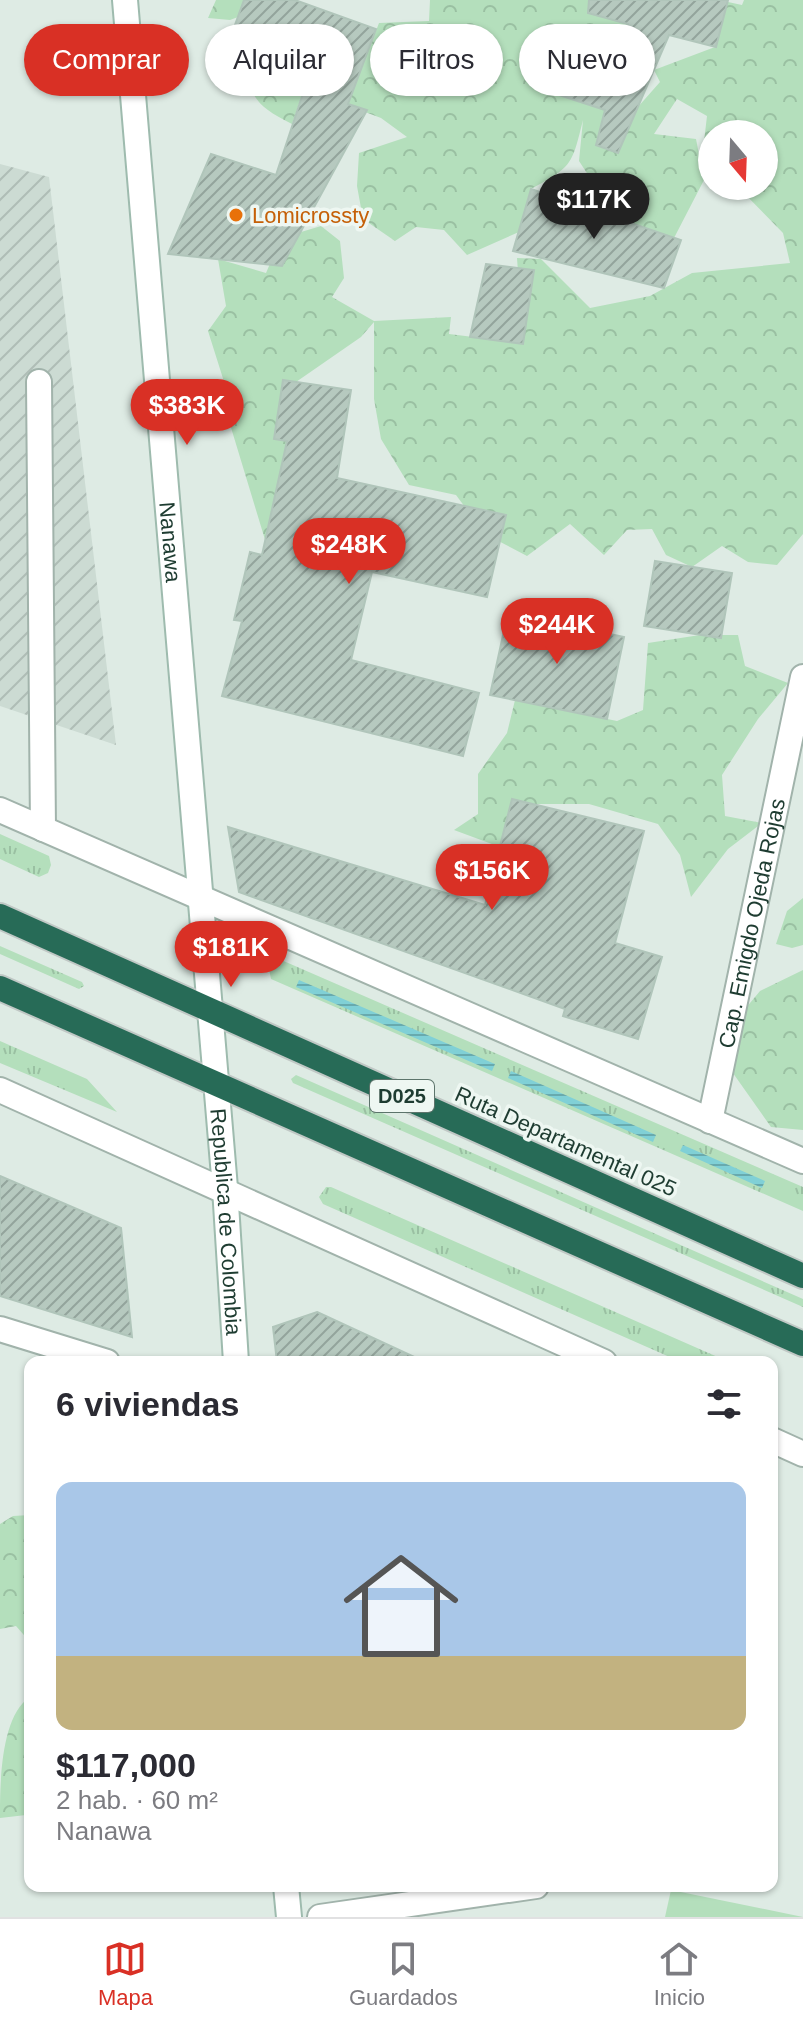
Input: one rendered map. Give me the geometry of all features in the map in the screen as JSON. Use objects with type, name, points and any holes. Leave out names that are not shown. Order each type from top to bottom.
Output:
[{"type":"highway","name":"Ruta Departamental 025","points":[[0,916],[803,1276]]},
{"type":"highway","points":[[0,988],[803,1344]]},
{"type":"street","name":"Nanawa","points":[[125,0],[214,1082]]},
{"type":"street","points":[[39,382],[43,829]]},
{"type":"street","name":"Cap. Emigdo Ojeda Rojas","points":[[710,1121],[803,677]]},
{"type":"street","points":[[0,810],[803,1161]]},
{"type":"street","name":"Republica de Colombia","points":[[214,1082],[225,1188],[236,1356]]},
{"type":"street","points":[[0,1090],[225,1188],[591,1356]]},
{"type":"street","points":[[0,1329],[88,1356]]},
{"type":"street","points":[[778,1443],[803,1454]]},
{"type":"street","points":[[287,1892],[289,1917]]},
{"type":"street","points":[[320,1917],[494,1892]]},
{"type":"shaded area","points":[[0,164],[49,177],[116,745],[0,706]]},
{"type":"green space","points":[[216,0],[283,0],[230,20],[208,18]]},
{"type":"green space","points":[[430,0],[634,0],[628,24],[519,24],[519,96],[562,96],[604,110],[637,108],[648,96],[655,96],[655,88],[660,82],[655,70],[715,47],[728,2],[742,5],[744,0],[803,0],[803,534],[777,565],[748,562],[722,546],[692,567],[666,555],[652,529],[627,530],[604,555],[570,524],[527,556],[485,534],[456,495],[409,485],[381,439],[374,399],[374,322],[361,337],[296,382],[293,632],[229,421],[226,388],[208,331],[226,306],[218,259],[266,273],[281,238],[321,226],[340,241],[344,278],[332,297],[374,321],[451,317],[449,334],[523,343],[517,258],[541,259],[590,308],[650,296],[692,273],[790,263],[783,233],[751,200],[778,200],[778,120],[707,120],[707,116],[677,99],[654,134],[696,139],[698,192],[674,238],[617,219],[579,161],[583,120],[569,163],[531,189],[519,232],[467,255],[444,230],[416,227],[395,241],[363,219],[357,186],[359,153],[407,137],[381,118],[323,96],[354,96],[354,56],[370,46],[370,96],[503,96],[503,24],[379,24],[429,21]]},
{"type":"green space","points":[[255,96],[302,96],[292,124]]},
{"type":"green space","points":[[700,635],[738,635],[745,666],[788,683],[758,719],[722,775],[725,816],[762,823],[728,849],[691,897],[680,855],[658,824],[589,804],[533,804],[516,853],[454,830],[478,814],[478,774],[507,733],[515,700],[617,721],[643,710],[648,643]]},
{"type":"green space","points":[[0,834],[49,856],[51,865],[48,873],[39,877],[0,859]]},
{"type":"green space","points":[[803,898],[803,945],[792,948],[776,944],[787,911]]},
{"type":"green space","points":[[0,946],[82,982],[84,986],[79,989],[0,954]]},
{"type":"green space","points":[[279,959],[803,1187],[803,1211],[271,979],[269,969]]},
{"type":"green space","points":[[803,970],[803,1130],[771,1127],[723,1059],[730,1027],[760,991]]},
{"type":"green space","points":[[0,1041],[87,1079],[117,1112],[0,1063]]},
{"type":"green space","points":[[296,1075],[803,1299],[803,1307],[293,1083],[291,1079]]},
{"type":"green space","points":[[326,1187],[331,1187],[715,1356],[667,1356],[323,1204],[319,1197]]},
{"type":"green space","points":[[24,1515],[24,1635],[16,1626],[0,1629],[0,1524],[13,1516]]},
{"type":"green space","points":[[24,1702],[24,1815],[0,1818],[7,1735]]},
{"type":"green space","points":[[671,1892],[681,1892],[803,1917],[665,1917]]},
{"type":"water","points":[[299,980],[495,1064],[492,1071],[296,987]]},
{"type":"water","points":[[511,1071],[656,1135],[653,1142],[508,1078]]},
{"type":"water","points":[[683,1145],[765,1181],[762,1188],[680,1151]]},
{"type":"building","points":[[244,0],[295,0],[370,27],[370,45],[354,88],[354,24],[235,24]]},
{"type":"building","points":[[589,0],[728,0],[716,47],[669,35],[655,67],[655,24],[628,24],[588,13]]},
{"type":"building","points":[[302,96],[351,96],[348,104],[367,110],[282,266],[168,254],[211,154],[276,175]]},
{"type":"building","points":[[562,96],[643,96],[618,153],[596,145],[605,110]]},
{"type":"building","points":[[531,189],[681,240],[664,288],[513,251]]},
{"type":"building","points":[[486,264],[534,270],[523,344],[470,337]]},
{"type":"building","points":[[283,380],[351,390],[337,478],[506,515],[487,597],[372,572],[351,660],[479,693],[463,756],[222,696],[242,621],[234,620],[250,552],[262,555],[287,441],[274,439]]},
{"type":"building","points":[[655,561],[732,573],[721,638],[644,626]]},
{"type":"building","points":[[508,612],[624,637],[607,719],[490,695]]},
{"type":"building","points":[[512,799],[644,831],[615,943],[662,957],[638,1039],[563,1016],[565,1009],[239,892],[228,827],[485,905]]},
{"type":"building","points":[[0,1176],[121,1228],[132,1337],[0,1296]]},
{"type":"building","points":[[317,1312],[412,1356],[276,1356],[273,1327]]},
{"type":"place","name":"Lomicrossty","points":[[236,215]]}]
